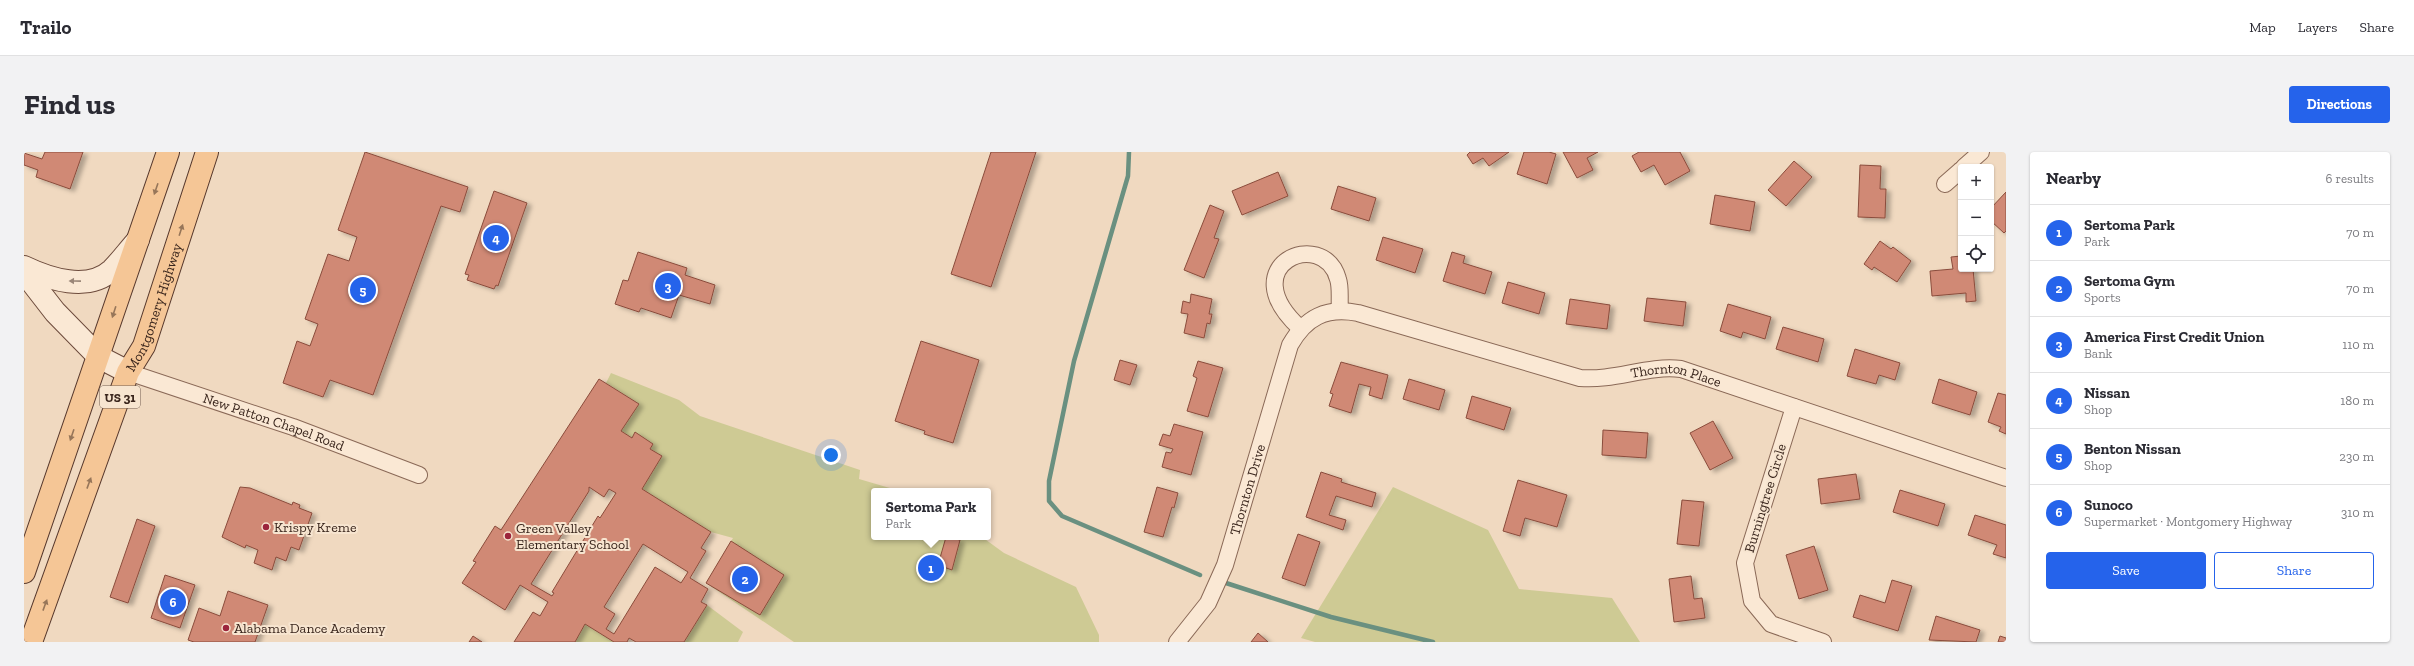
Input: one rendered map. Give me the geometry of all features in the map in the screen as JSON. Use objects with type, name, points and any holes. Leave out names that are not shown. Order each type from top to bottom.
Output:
[{"type":"main road","name":"US 31","points":[[24,572],[99,358],[168,152]]},
{"type":"main road","name":"Montgomery Highway","points":[[32,642],[128,372],[144,346],[207,152]]},
{"type":"main road","points":[[24,267],[42,276],[71,282],[92,281],[111,271],[139,239]]},
{"type":"main road","points":[[24,272],[55,312],[99,358],[128,372]]},
{"type":"street","points":[[1967,164],[1981,152]]},
{"type":"street","points":[[1945,184],[1958,173]]},
{"type":"street","points":[[1300,328],[1286,316],[1277,300],[1273,284],[1278,270],[1285,260],[1296,255],[1309,254],[1330,264],[1338,279],[1340,310]]},
{"type":"street","name":"Thornton Drive","points":[[1177,642],[1208,603],[1225,565],[1290,345],[1300,328],[1317,317],[1340,310]]},
{"type":"street","name":"Thornton Place","points":[[1340,310],[1358,313],[1580,378],[1600,380],[1663,367],[1675,369],[2006,478]]},
{"type":"street","name":"New Patton Chapel Road","points":[[128,372],[293,427],[419,475]]},
{"type":"street","name":"Burningtree Circle","points":[[1794,407],[1745,563],[1752,601],[1771,624],[1823,642]]},
{"type":"shaded area","points":[[611,373],[679,400],[700,416],[860,470],[859,479],[890,488],[871,488],[871,540],[986,540],[1004,553],[1076,587],[1099,635],[1099,642],[794,642],[706,583],[733,538],[711,532],[642,489],[662,456],[650,449],[653,444],[635,433],[632,438],[621,431],[639,404],[606,383]]},
{"type":"shaded area","points":[[1393,487],[1488,530],[1519,589],[1612,598],[1640,642],[1315,642],[1301,638]]},
{"type":"shaded area","points":[[707,605],[743,632],[738,642],[684,642]]},
{"type":"shaded area","points":[[585,624],[614,642],[575,642]]},
{"type":"building","points":[[45,152],[83,152],[70,189],[36,177],[38,170],[24,165],[24,153],[42,159]]},
{"type":"building","points":[[365,152],[468,187],[460,212],[441,206],[373,395],[330,380],[323,397],[283,383],[297,341],[310,346],[318,324],[305,319],[328,254],[349,261],[357,237],[338,230]]},
{"type":"building","points":[[991,152],[1036,152],[991,287],[951,274]]},
{"type":"building","points":[[1470,152],[1509,152],[1489,166],[1483,158],[1473,164],[1467,155]]},
{"type":"building","points":[[1524,152],[1549,152],[1556,154],[1547,184],[1517,174]]},
{"type":"building","points":[[1563,152],[1598,152],[1587,158],[1593,170],[1577,178]]},
{"type":"building","points":[[1639,152],[1680,152],[1690,171],[1665,185],[1654,165],[1641,172],[1632,156]]},
{"type":"building","points":[[1794,161],[1812,177],[1786,206],[1768,190]]},
{"type":"building","points":[[1860,165],[1881,166],[1880,189],[1886,189],[1885,218],[1858,217]]},
{"type":"building","points":[[1278,172],[1288,196],[1242,215],[1232,191]]},
{"type":"building","points":[[1338,186],[1376,198],[1369,221],[1331,209]]},
{"type":"building","points":[[494,191],[527,203],[498,286],[496,285],[494,289],[467,280],[469,275],[465,274]]},
{"type":"building","points":[[2006,192],[2006,231],[2004,233],[1994,224],[1994,205]]},
{"type":"building","points":[[1715,195],[1755,202],[1750,231],[1710,224]]},
{"type":"building","points":[[1210,205],[1224,211],[1214,238],[1219,239],[1204,278],[1184,270]]},
{"type":"building","points":[[1383,237],[1423,249],[1415,273],[1376,260]]},
{"type":"building","points":[[1880,241],[1891,249],[1893,247],[1911,261],[1897,282],[1874,267],[1872,270],[1864,264]]},
{"type":"building","points":[[638,252],[687,268],[685,275],[715,285],[710,304],[679,295],[671,318],[641,308],[639,312],[615,304],[623,280],[628,281]]},
{"type":"building","points":[[1452,252],[1465,256],[1463,263],[1492,272],[1485,294],[1443,281]]},
{"type":"building","points":[[1958,256],[1958,272],[1973,272],[1976,301],[1966,302],[1966,293],[1932,296],[1930,271],[1953,269],[1951,257]]},
{"type":"building","points":[[1508,282],[1545,293],[1539,314],[1502,303]]},
{"type":"building","points":[[1191,294],[1212,299],[1209,314],[1212,314],[1210,324],[1207,323],[1204,338],[1184,333],[1188,314],[1181,313],[1183,301],[1190,303]]},
{"type":"building","points":[[1647,298],[1686,302],[1683,326],[1644,321]]},
{"type":"building","points":[[1570,299],[1610,305],[1607,329],[1566,324]]},
{"type":"building","points":[[1728,304],[1771,317],[1765,339],[1743,332],[1741,338],[1720,331]]},
{"type":"building","points":[[1783,327],[1824,339],[1818,362],[1776,349]]},
{"type":"building","points":[[921,341],[979,360],[953,443],[924,434],[925,431],[895,421]]},
{"type":"building","points":[[1855,349],[1900,363],[1895,380],[1879,375],[1876,384],[1847,376]]},
{"type":"building","points":[[1120,360],[1137,365],[1130,385],[1114,380]]},
{"type":"building","points":[[1198,361],[1223,368],[1208,417],[1187,411],[1197,378],[1193,376]]},
{"type":"building","points":[[1341,362],[1388,375],[1382,399],[1369,395],[1371,387],[1359,384],[1351,413],[1329,406],[1333,394],[1330,393]]},
{"type":"building","name":"Green Valley Elementary School","points":[[599,379],[639,404],[621,431],[632,438],[635,432],[653,444],[650,449],[662,456],[642,489],[711,532],[701,548],[706,551],[690,578],[708,589],[701,602],[707,605],[684,642],[636,642],[629,638],[627,642],[614,642],[585,624],[575,642],[514,642],[533,612],[540,616],[548,602],[520,585],[505,610],[462,583],[476,562],[473,561],[495,526],[501,530]],"holes":[[[589,487],[604,497],[609,489],[616,493],[600,518],[598,516],[552,592],[554,593],[552,596],[531,584],[589,491]],[[643,544],[688,572],[681,583],[655,567],[614,634],[606,629],[615,614],[604,607]]]},
{"type":"building","points":[[1409,379],[1445,390],[1439,410],[1403,399]]},
{"type":"building","points":[[1939,379],[1977,392],[1970,415],[1932,403]]},
{"type":"building","points":[[1998,393],[2006,395],[2006,434],[1999,431],[2001,427],[1988,422]]},
{"type":"building","points":[[1472,396],[1511,408],[1504,430],[1466,418]]},
{"type":"building","points":[[1713,421],[1733,458],[1710,470],[1690,433]]},
{"type":"building","points":[[1174,424],[1203,432],[1191,475],[1162,467],[1166,452],[1171,453],[1173,449],[1159,445],[1163,434],[1170,436]]},
{"type":"building","points":[[1603,430],[1648,433],[1646,458],[1602,455]]},
{"type":"building","points":[[1321,472],[1342,479],[1341,482],[1376,493],[1372,507],[1336,496],[1329,515],[1346,520],[1343,530],[1306,517]]},
{"type":"building","points":[[1856,474],[1860,499],[1821,504],[1818,479]]},
{"type":"building","points":[[1518,480],[1567,495],[1557,527],[1525,518],[1520,536],[1503,531]]},
{"type":"building","name":"Krispy Kreme","points":[[240,487],[250,488],[292,505],[293,502],[300,505],[299,508],[312,513],[299,550],[291,547],[286,561],[276,557],[272,570],[254,563],[258,550],[246,545],[245,548],[222,537]]},
{"type":"building","points":[[1157,487],[1178,493],[1163,537],[1144,532]]},
{"type":"building","points":[[1900,490],[1945,504],[1938,526],[1893,512]]},
{"type":"building","points":[[1682,500],[1704,502],[1699,546],[1677,544]]},
{"type":"building","points":[[1975,515],[2006,525],[2006,558],[1993,554],[1997,545],[1968,535]]},
{"type":"building","points":[[137,519],[155,526],[128,603],[110,597]]},
{"type":"building","points":[[1298,534],[1320,542],[1305,586],[1282,578]]},
{"type":"building","points":[[945,540],[960,540],[952,570],[938,565]]},
{"type":"building","points":[[731,541],[784,575],[760,615],[706,583]]},
{"type":"building","points":[[1814,546],[1828,590],[1799,599],[1786,555]]},
{"type":"building","points":[[165,575],[195,585],[180,628],[151,618]]},
{"type":"building","points":[[1691,576],[1694,599],[1702,598],[1705,618],[1674,622],[1669,579]]},
{"type":"building","points":[[1892,580],[1912,586],[1898,631],[1853,617],[1860,595],[1885,603]]},
{"type":"building","name":"Alabama Dance Academy","points":[[228,591],[268,605],[255,642],[194,642],[188,640],[199,608],[220,616]]},
{"type":"building","points":[[1936,616],[1980,630],[1976,642],[1929,640]]},
{"type":"building","points":[[1258,633],[1268,642],[1251,642]]},
{"type":"building","points":[[473,636],[482,642],[469,642]]},
{"type":"building","points":[[2000,636],[2006,638],[2006,642],[1998,642]]},
{"type":"waterway","points":[[1129,152],[1128,176],[1074,361],[1049,481],[1049,501],[1062,516],[1200,575]]},
{"type":"waterway","points":[[1226,583],[1331,617],[1433,642]]},
{"type":"place","name":"Nissan","points":[[496,238]]},
{"type":"place","name":"America First Credit Union","points":[[668,286]]},
{"type":"place","name":"Benton Nissan","points":[[363,290]]},
{"type":"place","name":"Krispy Kreme","points":[[266,527]]},
{"type":"place","name":"Green Valley Elementary School","points":[[508,536]]},
{"type":"place","name":"Sertoma Park","points":[[931,568]]},
{"type":"place","name":"Sertoma Gym","points":[[745,579]]},
{"type":"place","name":"Sunoco","points":[[173,602]]},
{"type":"place","name":"Alabama Dance Academy","points":[[226,628]]}]
